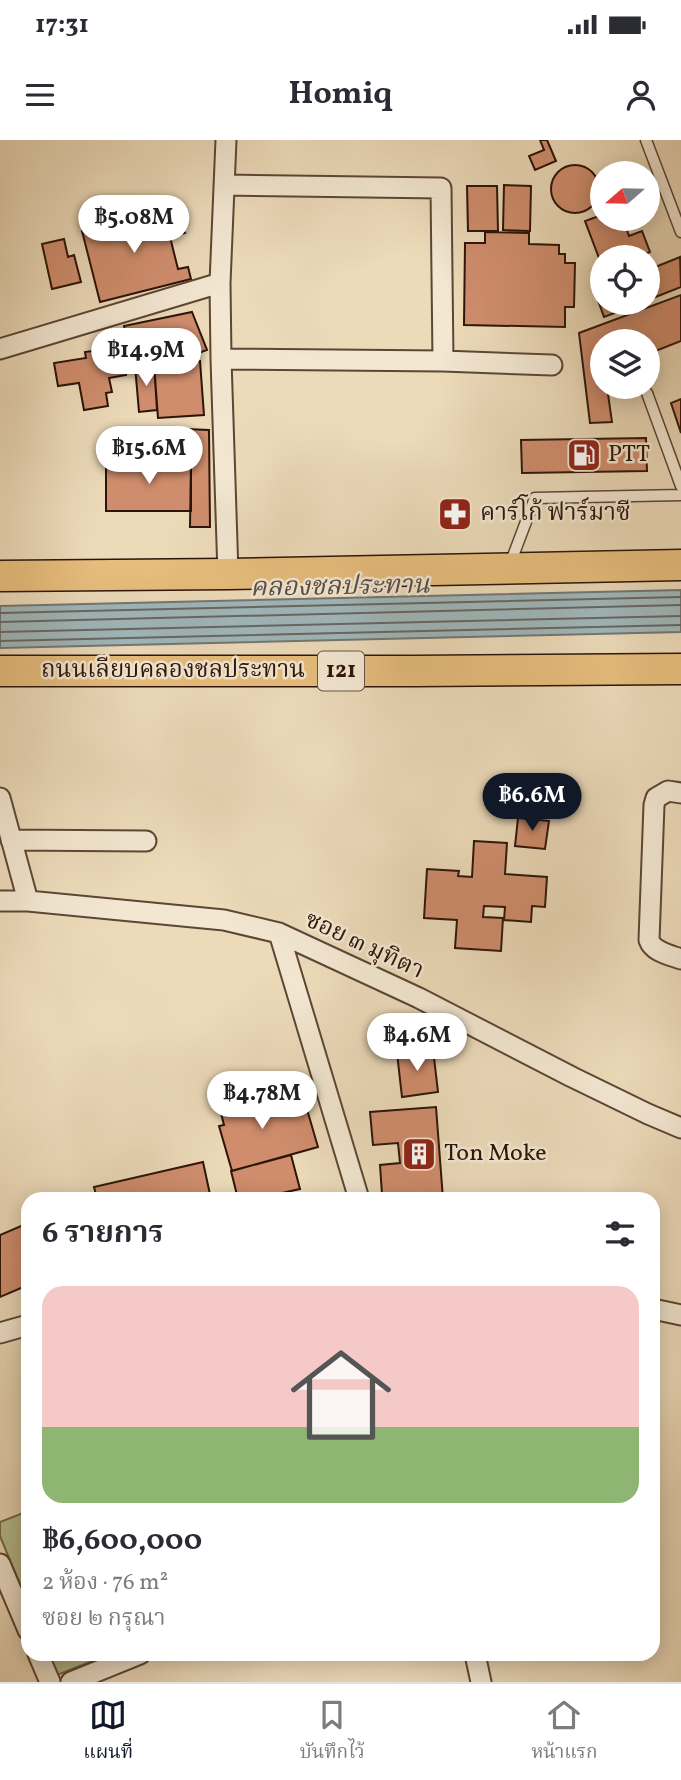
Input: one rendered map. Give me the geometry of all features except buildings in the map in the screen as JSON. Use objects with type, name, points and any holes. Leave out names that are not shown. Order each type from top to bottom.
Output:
[{"type":"main road","points":[[0,576],[681,565]]},
{"type":"main road","name":"ถนนเลียบคลองชลประทาน","points":[[0,671],[681,669]]},
{"type":"street","points":[[226,140],[220,283],[228,574]]},
{"type":"street","points":[[224,185],[441,188],[443,361]]},
{"type":"street","points":[[0,349],[220,283]]},
{"type":"street","points":[[221,359],[552,365]]},
{"type":"street","points":[[681,793],[668,791],[656,798],[654,805],[649,940],[650,945],[656,949],[681,959]]},
{"type":"street","points":[[0,798],[28,901]]},
{"type":"street","points":[[11,839],[146,841]]},
{"type":"street","name":"ซอย ๓ มุทิตา","points":[[0,901],[28,901],[224,920],[279,933],[419,998],[572,1077],[681,1128]]},
{"type":"street","points":[[279,933],[357,1192]]},
{"type":"street","points":[[660,1310],[681,1315]]},
{"type":"street","points":[[0,1333],[21,1327]]},
{"type":"street","points":[[0,1564],[21,1614]]},
{"type":"street","points":[[41,1661],[50,1682]]},
{"type":"street","points":[[71,1682],[123,1661]]},
{"type":"street","points":[[476,1661],[481,1682]]},
{"type":"lane","points":[[646,140],[681,232]]},
{"type":"lane","points":[[650,399],[681,486]]},
{"type":"lane","points":[[508,568],[535,498],[681,495]]},
{"type":"green space","points":[[21,1514],[21,1587],[0,1536],[0,1522]]},
{"type":"green space","points":[[51,1661],[92,1661],[57,1675]]},
{"type":"water","points":[[681,590],[681,632],[0,648],[0,606]]},
{"type":"place","name":"PTT","points":[[584,455]]},
{"type":"place","name":"คาร์โก้ ฟาร์มาซี","points":[[455,514]]},
{"type":"place","name":"Ton Moke","points":[[419,1154]]},
{"type":"water label","name":"คลองชลประทาน","points":[[340,587]]}]
